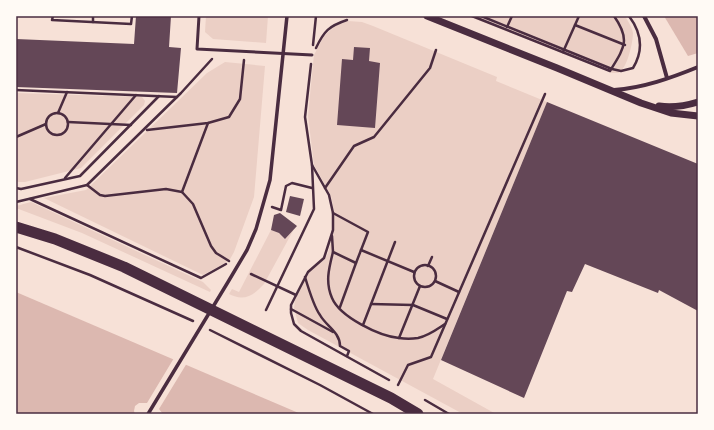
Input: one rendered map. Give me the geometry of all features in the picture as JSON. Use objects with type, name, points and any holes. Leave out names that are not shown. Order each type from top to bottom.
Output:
[{"type":"highway","points":[[16,227],[55,239],[124,267],[378,392],[418,414]]},
{"type":"street","points":[[148,414],[247,250],[256,229],[270,180],[286,16]]},
{"type":"street","points":[[427,16],[641,103],[671,113],[698,116]]},
{"type":"street","points":[[644,16],[656,39],[667,78]]},
{"type":"street","points":[[609,90],[625,89],[677,75],[698,67]]},
{"type":"street","points":[[641,103],[666,107],[682,106],[698,102]]},
{"type":"lane","points":[[199,16],[197,49],[312,55]]},
{"type":"path","points":[[53,16],[52,20],[131,24],[132,16]]},
{"type":"path","points":[[93,16],[93,22]]},
{"type":"path","points":[[266,310],[276,286],[314,209],[312,166],[305,117],[316,16]]},
{"type":"path","points":[[472,16],[507,28]]},
{"type":"path","points":[[481,16],[610,71],[612,69],[621,71],[634,68],[638,61],[640,48],[639,34],[629,16]]},
{"type":"path","points":[[507,28],[512,16]]},
{"type":"path","points":[[563,51],[579,16]]},
{"type":"path","points":[[612,69],[621,54],[625,38],[621,25],[614,16]]},
{"type":"path","points":[[312,55],[322,35],[333,24],[347,20]]},
{"type":"path","points":[[575,25],[624,45]]},
{"type":"path","points":[[16,202],[87,185],[178,97],[220,50]]},
{"type":"path","points":[[325,188],[354,146],[374,137],[430,68],[436,50]]},
{"type":"path","points":[[147,130],[208,123],[229,117],[240,99],[244,51]]},
{"type":"path","points":[[16,90],[178,97]]},
{"type":"path","points":[[58,113],[67,92]]},
{"type":"path","points":[[398,384],[408,365],[431,356],[545,94]]},
{"type":"path","points":[[65,179],[136,95]]},
{"type":"path","points":[[16,188],[22,190],[80,176],[160,96]]},
{"type":"path","points":[[16,137],[46,124],[51,115],[58,113],[64,116],[68,122],[65,132],[59,135],[52,134],[46,124]]},
{"type":"path","points":[[68,122],[131,125]]},
{"type":"path","points":[[182,192],[208,123]]},
{"type":"path","points":[[312,166],[330,195],[333,213],[333,252],[327,275],[332,298],[340,308],[362,325],[399,338],[418,338],[430,334],[445,324]]},
{"type":"path","points":[[281,210],[286,186],[292,183],[313,188]]},
{"type":"path","points":[[30,199],[201,278],[230,261],[216,253],[213,249],[194,204],[182,192],[166,189],[105,196],[100,195],[87,185]]},
{"type":"path","points":[[333,213],[368,232],[340,308]]},
{"type":"path","points":[[332,233],[324,258],[308,272],[291,305],[291,310],[294,324],[299,330],[351,359]]},
{"type":"path","points":[[362,325],[395,242]]},
{"type":"path","points":[[361,250],[414,272]]},
{"type":"path","points":[[333,252],[356,263]]},
{"type":"path","points":[[428,266],[432,257]]},
{"type":"path","points":[[428,266],[435,271],[435,281],[429,287],[420,286],[414,279],[414,272],[419,267],[428,266]]},
{"type":"path","points":[[251,274],[296,295]]},
{"type":"path","points":[[306,277],[320,316],[336,334],[340,341],[340,346],[349,351],[347,356]]},
{"type":"path","points":[[435,281],[459,292]]},
{"type":"path","points":[[399,338],[420,286]]},
{"type":"path","points":[[371,304],[413,305],[447,320]]},
{"type":"path","points":[[291,310],[336,334]]},
{"type":"shaded area","points":[[206,16],[268,16],[266,43],[213,39],[205,32]]},
{"type":"shaded area","points":[[468,16],[625,16],[632,29],[633,37],[631,49],[624,67],[618,73],[612,73]]},
{"type":"shaded area","points":[[664,16],[698,16],[698,53],[688,56]]},
{"type":"shaded area","points":[[348,21],[362,22],[373,26],[497,77],[496,81],[547,102],[433,379],[496,414],[463,414],[308,330],[298,323],[294,308],[295,300],[309,272],[325,259],[334,231],[334,211],[331,196],[314,165],[308,116],[314,55],[324,36],[335,26]]},
{"type":"shaded area","points":[[225,62],[265,66],[254,197],[234,252],[229,261],[203,275],[44,198],[86,190],[207,73]]},
{"type":"shaded area","points":[[16,93],[142,97],[145,101],[144,105],[81,168],[25,182],[18,182],[16,180]]},
{"type":"shaded area","points":[[31,202],[203,282],[211,290],[210,292],[82,233],[16,208],[16,206]]},
{"type":"shaded area","points":[[294,229],[264,284],[260,288],[252,294],[244,297],[229,294],[232,289],[239,292],[271,230],[279,233],[285,239]]},
{"type":"shaded area","points":[[16,292],[301,414],[16,414]]},
{"type":"pier","points":[[174,358],[187,363],[159,409],[163,414],[135,414],[135,406],[139,403],[147,403]]},
{"type":"building","points":[[136,16],[171,16],[169,47],[181,48],[177,93],[16,87],[16,39],[134,44]]},
{"type":"building","points":[[354,47],[370,48],[369,61],[380,63],[375,128],[337,125],[342,59],[353,60]]},
{"type":"building","points":[[547,102],[698,164],[698,311],[659,290],[658,293],[585,264],[572,292],[567,291],[524,398],[441,360]]},
{"type":"building","points":[[290,196],[304,199],[300,216],[286,212]]},
{"type":"building","points":[[280,213],[297,226],[285,239],[279,233],[271,230],[274,215]]}]
